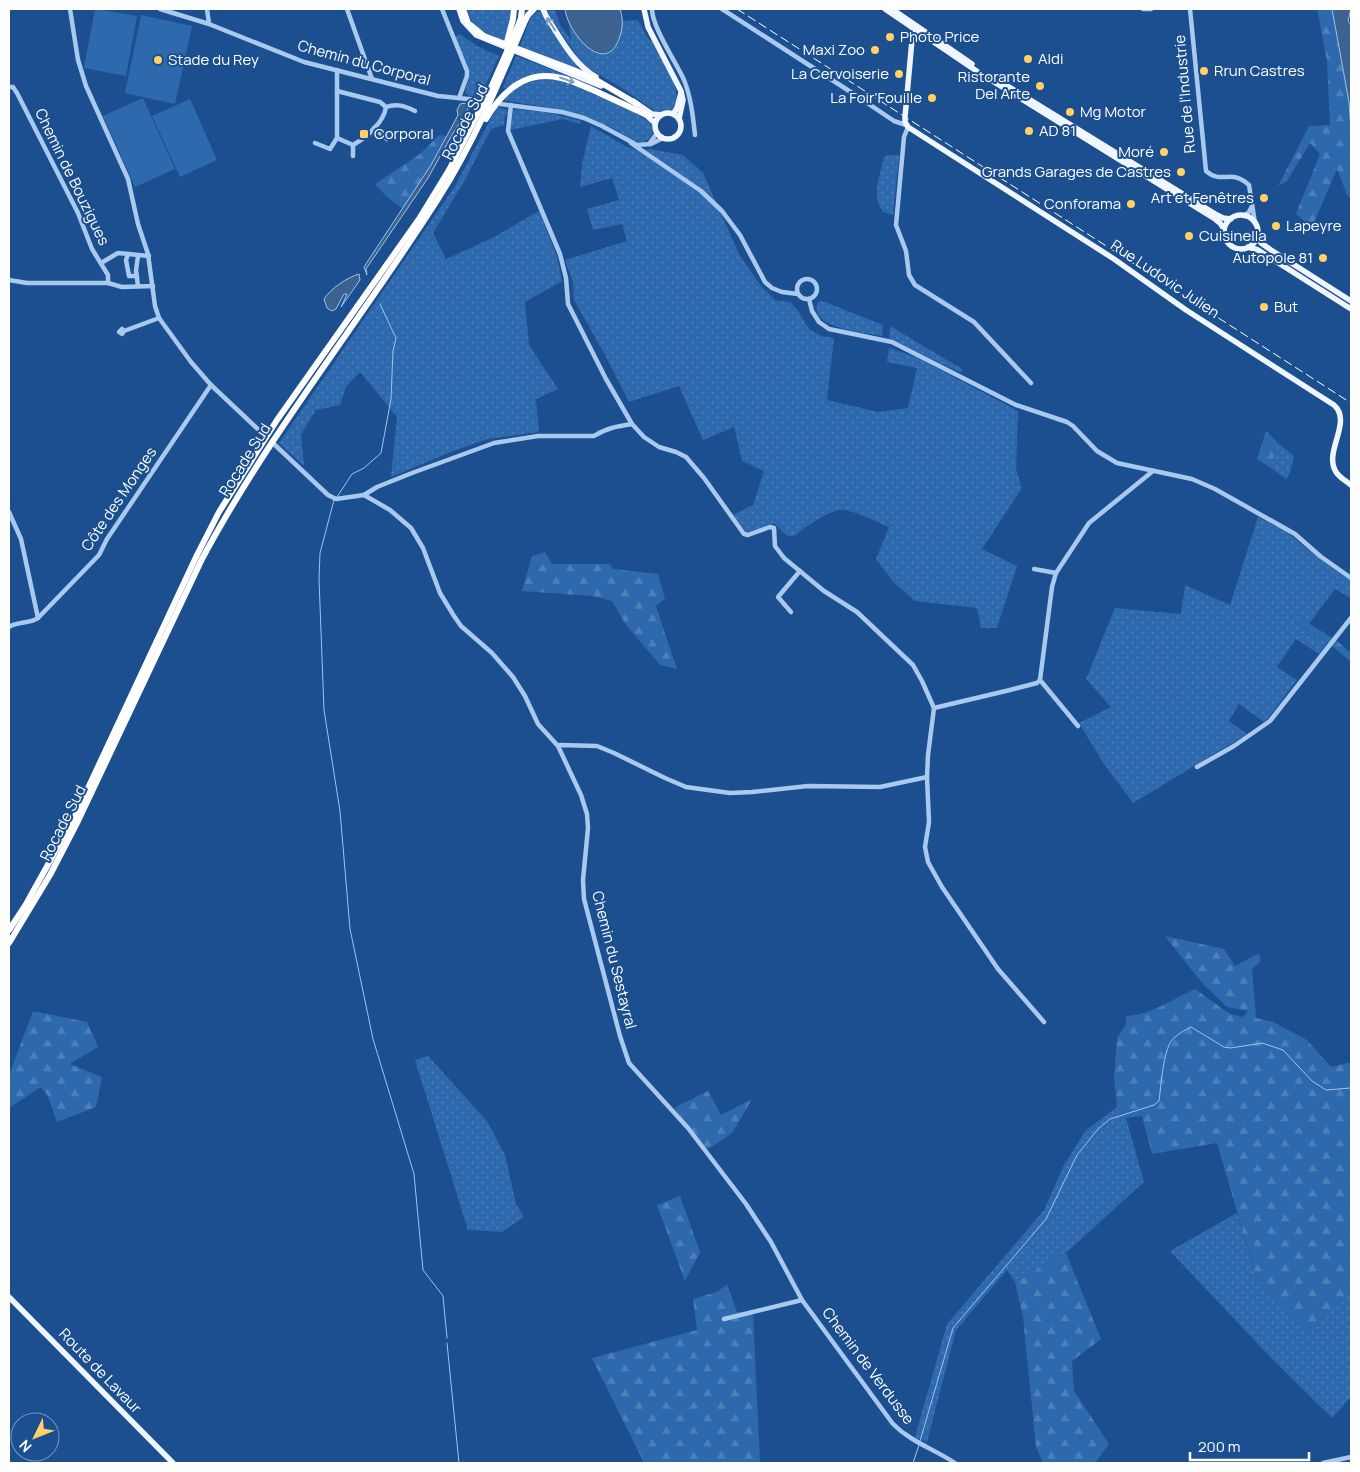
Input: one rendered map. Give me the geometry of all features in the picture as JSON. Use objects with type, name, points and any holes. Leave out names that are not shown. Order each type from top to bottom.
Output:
[{"type":"highway","points":[[463,9],[468,23],[484,36],[598,81],[637,104]]},
{"type":"highway","points":[[513,37],[514,9]]},
{"type":"highway","name":"Rocade Sud","points":[[9,943],[50,875],[78,821],[224,517],[283,424],[373,298],[438,200],[466,151],[479,125],[521,18],[522,9]]},
{"type":"highway","name":"Rocade Sud","points":[[513,37],[528,15],[535,9]]},
{"type":"highway","name":"Rocade Sud","points":[[9,930],[25,906],[75,816],[219,512],[278,420],[419,219],[461,148],[504,60]]},
{"type":"highway","points":[[466,151],[502,96],[520,82],[540,76],[555,76],[569,80],[649,116]]},
{"type":"main road","points":[[459,9],[463,21],[476,35],[598,84],[649,116],[655,123],[657,133],[663,138],[671,139],[678,135],[681,128],[679,119],[683,100],[681,91],[648,27],[644,9]]},
{"type":"main road","points":[[528,9],[535,9]]},
{"type":"main road","points":[[543,9],[580,66],[652,114],[661,115],[668,113],[673,114],[679,119]]},
{"type":"main road","points":[[885,9],[978,72],[1208,215],[1224,229]]},
{"type":"main road","points":[[892,9],[980,69],[1217,215],[1231,219]]},
{"type":"main road","points":[[907,126],[913,29]]},
{"type":"main road","points":[[911,47],[921,34]]},
{"type":"main road","points":[[673,114],[677,108],[681,91]]},
{"type":"main road","points":[[655,123],[661,115]]},
{"type":"main road","name":"Rue Ludovic Julien","points":[[907,126],[1114,259],[1186,310],[1334,405],[1339,411],[1341,419],[1334,466],[1339,477],[1351,485]]},
{"type":"main road","points":[[1351,301],[1261,243],[1257,236],[1255,223],[1250,218],[1235,216],[1224,229],[1224,235],[1229,245],[1238,249],[1248,247],[1258,250],[1351,309]]},
{"type":"main road","points":[[1248,247],[1257,236]]},
{"type":"main road","name":"Route de Lavaur","points":[[9,1297],[173,1463]]},
{"type":"street","points":[[70,9],[82,73],[92,100],[125,170],[138,224],[149,256],[155,306],[159,318],[191,362],[211,385],[263,434]]},
{"type":"street","name":"Chemin du Corporal","points":[[160,9],[209,24],[304,62],[438,96],[478,100]]},
{"type":"street","points":[[207,9],[209,24]]},
{"type":"street","points":[[347,9],[372,79]]},
{"type":"street","points":[[442,9],[467,71],[459,98]]},
{"type":"street","points":[[652,9],[659,31],[685,82],[692,110],[695,135]]},
{"type":"street","points":[[722,9],[894,121],[907,126],[904,137],[896,225],[906,251],[910,274],[915,285],[974,322],[1031,383]]},
{"type":"street","points":[[1144,9],[1151,9]]},
{"type":"street","name":"Rue de l'Industrie","points":[[1190,9],[1206,171],[1217,178],[1237,176],[1249,185],[1255,223]]},
{"type":"street","points":[[328,156],[336,138],[337,70]]},
{"type":"street","points":[[337,81],[341,75],[348,73]]},
{"type":"street","name":"Chemin de Bouzigues","points":[[9,87],[13,87],[18,94],[78,213],[92,249],[108,275],[108,283]]},
{"type":"street","points":[[337,91],[380,102],[386,106],[395,104],[415,111]]},
{"type":"street","points":[[500,104],[562,112],[584,118],[631,143],[701,191],[722,211],[740,235],[765,282],[772,288],[786,292],[797,292]]},
{"type":"street","points":[[511,105],[508,131],[560,254],[566,278],[568,304],[606,380],[632,424],[644,437],[659,447],[686,457],[704,478],[744,534],[750,535],[768,528],[774,528],[776,548],[784,558],[824,591],[857,612],[913,666],[922,681],[934,708],[928,755],[929,822],[925,847],[930,867],[994,963],[1044,1022]]},
{"type":"street","points":[[353,156],[354,146],[374,128],[385,114],[386,106]]},
{"type":"street","points":[[374,128],[387,139]]},
{"type":"street","points":[[647,145],[657,133]]},
{"type":"street","points":[[336,138],[354,146]]},
{"type":"street","points":[[631,143],[647,145],[663,138]]},
{"type":"street","points":[[315,143],[330,149]]},
{"type":"street","points":[[1244,216],[1251,209],[1252,203]]},
{"type":"street","points":[[101,263],[116,254],[149,256]]},
{"type":"street","points":[[128,254],[126,260],[129,276],[137,276]]},
{"type":"street","points":[[138,256],[136,270],[138,286]]},
{"type":"street","points":[[808,278],[816,284],[817,292],[814,297],[808,299],[801,298],[797,292],[798,283],[808,278]]},
{"type":"street","points":[[9,280],[27,283],[108,283],[121,286],[153,286]]},
{"type":"street","points":[[808,299],[812,311],[819,322],[829,328],[892,342],[1016,404],[1073,426],[1093,447],[1112,461],[1122,465],[1192,479],[1208,485],[1295,534],[1320,556],[1351,578]]},
{"type":"street","points":[[124,330],[159,318]]},
{"type":"street","name":"Côte des Monges","points":[[38,618],[99,555],[107,539],[211,385]]},
{"type":"street","points":[[275,445],[328,495],[335,499],[364,495],[377,487],[494,443],[538,436],[594,436],[601,431],[613,427],[632,424]]},
{"type":"street","points":[[1078,726],[1040,680],[1052,587],[1056,573],[1089,523],[1153,471]]},
{"type":"street","name":"Chemin du Sestayral","points":[[364,495],[390,510],[410,528],[423,548],[440,592],[454,616],[461,626],[492,654],[513,677],[525,696],[538,724],[558,746],[586,806],[588,828],[583,880],[584,900],[629,1063],[688,1128],[746,1204],[771,1242],[802,1300]]},
{"type":"street","points":[[9,512],[21,539],[38,618],[12,625],[9,628]]},
{"type":"street","points":[[1034,569],[1056,573]]},
{"type":"street","points":[[791,612],[778,597],[800,571]]},
{"type":"street","points":[[1196,767],[1239,743],[1270,721],[1351,618]]},
{"type":"street","points":[[934,708],[1010,690],[1040,680]]},
{"type":"street","points":[[558,746],[597,746],[614,752],[686,787],[730,793],[808,786],[880,787],[927,777]]},
{"type":"street","points":[[724,1319],[802,1300]]},
{"type":"street","name":"Chemin de Verdusse","points":[[802,1300],[893,1424],[919,1444],[955,1463]]},
{"type":"street","points":[[1323,1463],[1351,1457]]},
{"type":"green space","points":[[95,9],[137,16],[126,76],[84,68]]},
{"type":"green space","points":[[467,9],[512,9],[505,41],[486,33],[476,26],[472,22]]},
{"type":"green space","points":[[545,9],[555,9],[560,25],[571,40],[568,19],[585,44],[602,53],[619,40],[622,21],[638,20],[648,39],[653,42],[667,66],[675,87],[676,104],[670,111],[656,112],[622,88],[583,65]]},
{"type":"green space","points":[[1317,9],[1332,9],[1349,102],[1351,199],[1347,195],[1337,169],[1312,227],[1296,214],[1320,154],[1310,143],[1287,181],[1278,186],[1309,126],[1330,125],[1327,61]]},
{"type":"green space","points":[[540,10],[578,66],[576,68],[520,47],[531,16]]},
{"type":"green space","name":"Stade du Rey","points":[[141,15],[192,26],[175,104],[125,93]]},
{"type":"green space","points":[[460,34],[477,46],[499,56],[480,97],[469,96],[465,92],[470,73],[455,37]]},
{"type":"green space","points":[[516,56],[587,83],[616,98],[565,77],[515,82],[505,89],[503,87]]},
{"type":"green space","points":[[542,79],[566,83],[635,113],[652,124],[650,137],[644,142],[634,141],[610,127],[584,116],[557,109],[502,100],[515,89]]},
{"type":"green space","points":[[143,98],[175,169],[135,187],[103,116]]},
{"type":"green space","points":[[190,99],[217,160],[180,177],[152,116]]},
{"type":"green space","points":[[497,107],[507,110],[508,114],[505,115],[504,125],[491,129],[466,178],[433,233],[446,259],[492,238],[539,211],[557,256],[562,281],[525,302],[529,345],[558,389],[536,399],[539,432],[488,439],[391,477],[397,417],[360,372],[346,387],[340,405],[316,410],[301,434],[304,466],[279,443],[455,186]]},
{"type":"green space","points":[[515,109],[550,113],[581,121],[580,124],[563,119],[510,130]]},
{"type":"green space","points":[[591,126],[629,148],[651,149],[683,155],[703,173],[739,254],[761,286],[775,300],[790,302],[797,309],[809,329],[821,336],[834,338],[827,400],[878,412],[908,408],[917,368],[887,362],[889,348],[918,358],[1018,411],[1016,469],[1022,488],[982,549],[1017,566],[997,628],[981,628],[977,608],[915,601],[893,582],[876,559],[889,527],[858,514],[840,510],[827,514],[794,536],[787,536],[774,523],[747,533],[733,515],[753,505],[764,471],[742,461],[734,427],[703,440],[679,386],[629,402],[574,300],[573,282],[565,260],[627,241],[622,224],[593,230],[587,209],[619,200],[612,178],[580,187],[582,164]]},
{"type":"green space","points":[[439,135],[447,136],[403,209],[387,197],[375,184],[420,154]]},
{"type":"green space","points":[[899,155],[893,215],[883,212],[879,206],[877,192],[884,157]]},
{"type":"green space","points":[[819,301],[883,325],[882,336],[839,328],[828,323],[820,317],[817,310]]},
{"type":"green space","points":[[890,326],[962,369],[961,373],[889,338]]},
{"type":"green space","points":[[1266,431],[1278,443],[1271,468],[1257,459]]},
{"type":"green space","points":[[1278,443],[1294,456],[1290,473],[1286,479],[1271,468]]},
{"type":"green space","points":[[1258,517],[1287,532],[1351,581],[1351,598],[1335,589],[1309,624],[1300,618],[1294,622],[1327,643],[1319,654],[1296,639],[1277,667],[1297,680],[1264,722],[1239,704],[1229,721],[1247,734],[1133,803],[1104,764],[1079,723],[1111,707],[1086,679],[1115,608],[1181,614],[1185,585],[1230,605]]},
{"type":"green space","points":[[545,552],[552,564],[610,564],[613,569],[658,574],[665,599],[656,606],[677,669],[660,665],[626,625],[612,601],[592,596],[522,591],[532,556]]},
{"type":"green space","points":[[1300,618],[1337,641],[1351,653],[1351,662],[1332,646],[1294,622]]},
{"type":"green space","points":[[1165,936],[1224,949],[1235,966],[1259,953],[1261,961],[1252,969],[1256,1018],[1273,1022],[1307,1040],[1331,1067],[1351,1062],[1351,1293],[1310,1333],[1256,1276],[1217,1143],[1152,1154],[1142,1116],[1126,1118],[1117,1107],[1114,1077],[1117,1038],[1126,1024],[1126,1016],[1153,1010],[1195,989],[1230,1014],[1243,1017],[1248,1011],[1227,1007],[1202,983]]},
{"type":"green space","points":[[33,1011],[87,1022],[98,1047],[70,1064],[102,1077],[96,1107],[57,1122],[48,1096],[41,1087],[9,1108],[9,1075]]},
{"type":"green space","points":[[428,1056],[487,1121],[505,1155],[516,1204],[524,1217],[502,1232],[468,1230],[415,1060]]},
{"type":"green space","points":[[708,1091],[721,1115],[752,1099],[733,1132],[706,1150],[674,1108]]},
{"type":"green space","points":[[1117,1107],[1126,1118],[1144,1182],[1066,1253],[1015,1282],[1007,1270],[956,1330],[927,1442],[915,1437],[947,1324],[1044,1210],[1063,1167],[1085,1131]]},
{"type":"green space","points":[[680,1196],[700,1252],[685,1281],[657,1205]]},
{"type":"green space","points":[[1237,1213],[1256,1276],[1310,1332],[1351,1293],[1351,1397],[1332,1418],[1273,1360],[1170,1251]]},
{"type":"green space","points":[[1066,1253],[1101,1339],[1072,1361],[1074,1391],[1109,1444],[1095,1463],[1043,1463],[1036,1447],[1023,1317],[1015,1282]]},
{"type":"green space","points":[[727,1284],[737,1312],[753,1312],[760,1463],[644,1463],[592,1358],[697,1330],[693,1299],[717,1292]]},
{"type":"shaded area","points":[[565,9],[620,9],[622,29],[614,48],[606,53],[598,53],[589,48],[573,30]]},
{"type":"shaded area","points":[[1332,9],[1351,9],[1348,21],[1351,25],[1351,130],[1349,102]]},
{"type":"shaded area","points":[[465,103],[468,110],[428,178],[366,269],[367,275],[364,267],[431,165],[458,115],[457,110],[460,104]]},
{"type":"shaded area","points":[[359,274],[360,280],[341,307],[347,294],[344,294],[336,309],[332,311],[327,308],[324,299],[330,291]]},
{"type":"waterway","points":[[337,497],[352,474],[364,468],[381,453],[391,399],[393,351],[396,338],[380,304]]},
{"type":"waterway","points":[[334,500],[320,553],[319,579],[324,710],[340,811],[350,929],[373,1039],[414,1174],[423,1270],[443,1296],[447,1338]]},
{"type":"waterway","points":[[920,1441],[953,1328],[1046,1219],[1077,1155],[1098,1129],[1110,1119],[1154,1105],[1159,1101],[1166,1052],[1176,1036],[1191,1027],[1224,1047],[1231,1048],[1262,1043],[1283,1050],[1312,1081],[1326,1090],[1351,1088]]},
{"type":"waterway","points":[[447,1343],[459,1463]]},
{"type":"waterway","points":[[913,1463],[919,1445]]},
{"type":"railway","points":[[737,9],[1351,403]]},
{"type":"place","name":"Photo Price","points":[[890,37]]},
{"type":"place","name":"Maxi Zoo","points":[[875,50]]},
{"type":"place","name":"Aldi","points":[[1028,59]]},
{"type":"place","name":"Stade du Rey","points":[[158,60]]},
{"type":"place","name":"Rrun Castres","points":[[1204,71]]},
{"type":"place","name":"La Cervoiserie","points":[[899,74]]},
{"type":"place","name":"Ristorante Del Arte","points":[[1040,86]]},
{"type":"place","name":"La Foir'Fouille","points":[[932,98]]},
{"type":"place","name":"Mg Motor","points":[[1070,112]]},
{"type":"place","name":"AD 81","points":[[1029,131]]},
{"type":"place","name":"Corporal","points":[[364,134]]},
{"type":"place","name":"Moré","points":[[1164,152]]},
{"type":"place","name":"Grands Garages de Castres","points":[[1181,172]]},
{"type":"place","name":"Art et Fenêtres","points":[[1264,198]]},
{"type":"place","name":"Conforama","points":[[1131,204]]},
{"type":"place","name":"Lapeyre","points":[[1276,226]]},
{"type":"place","name":"Cuisinella","points":[[1189,236]]},
{"type":"place","name":"Autopole 81","points":[[1323,258]]},
{"type":"place","name":"But","points":[[1264,307]]}]
